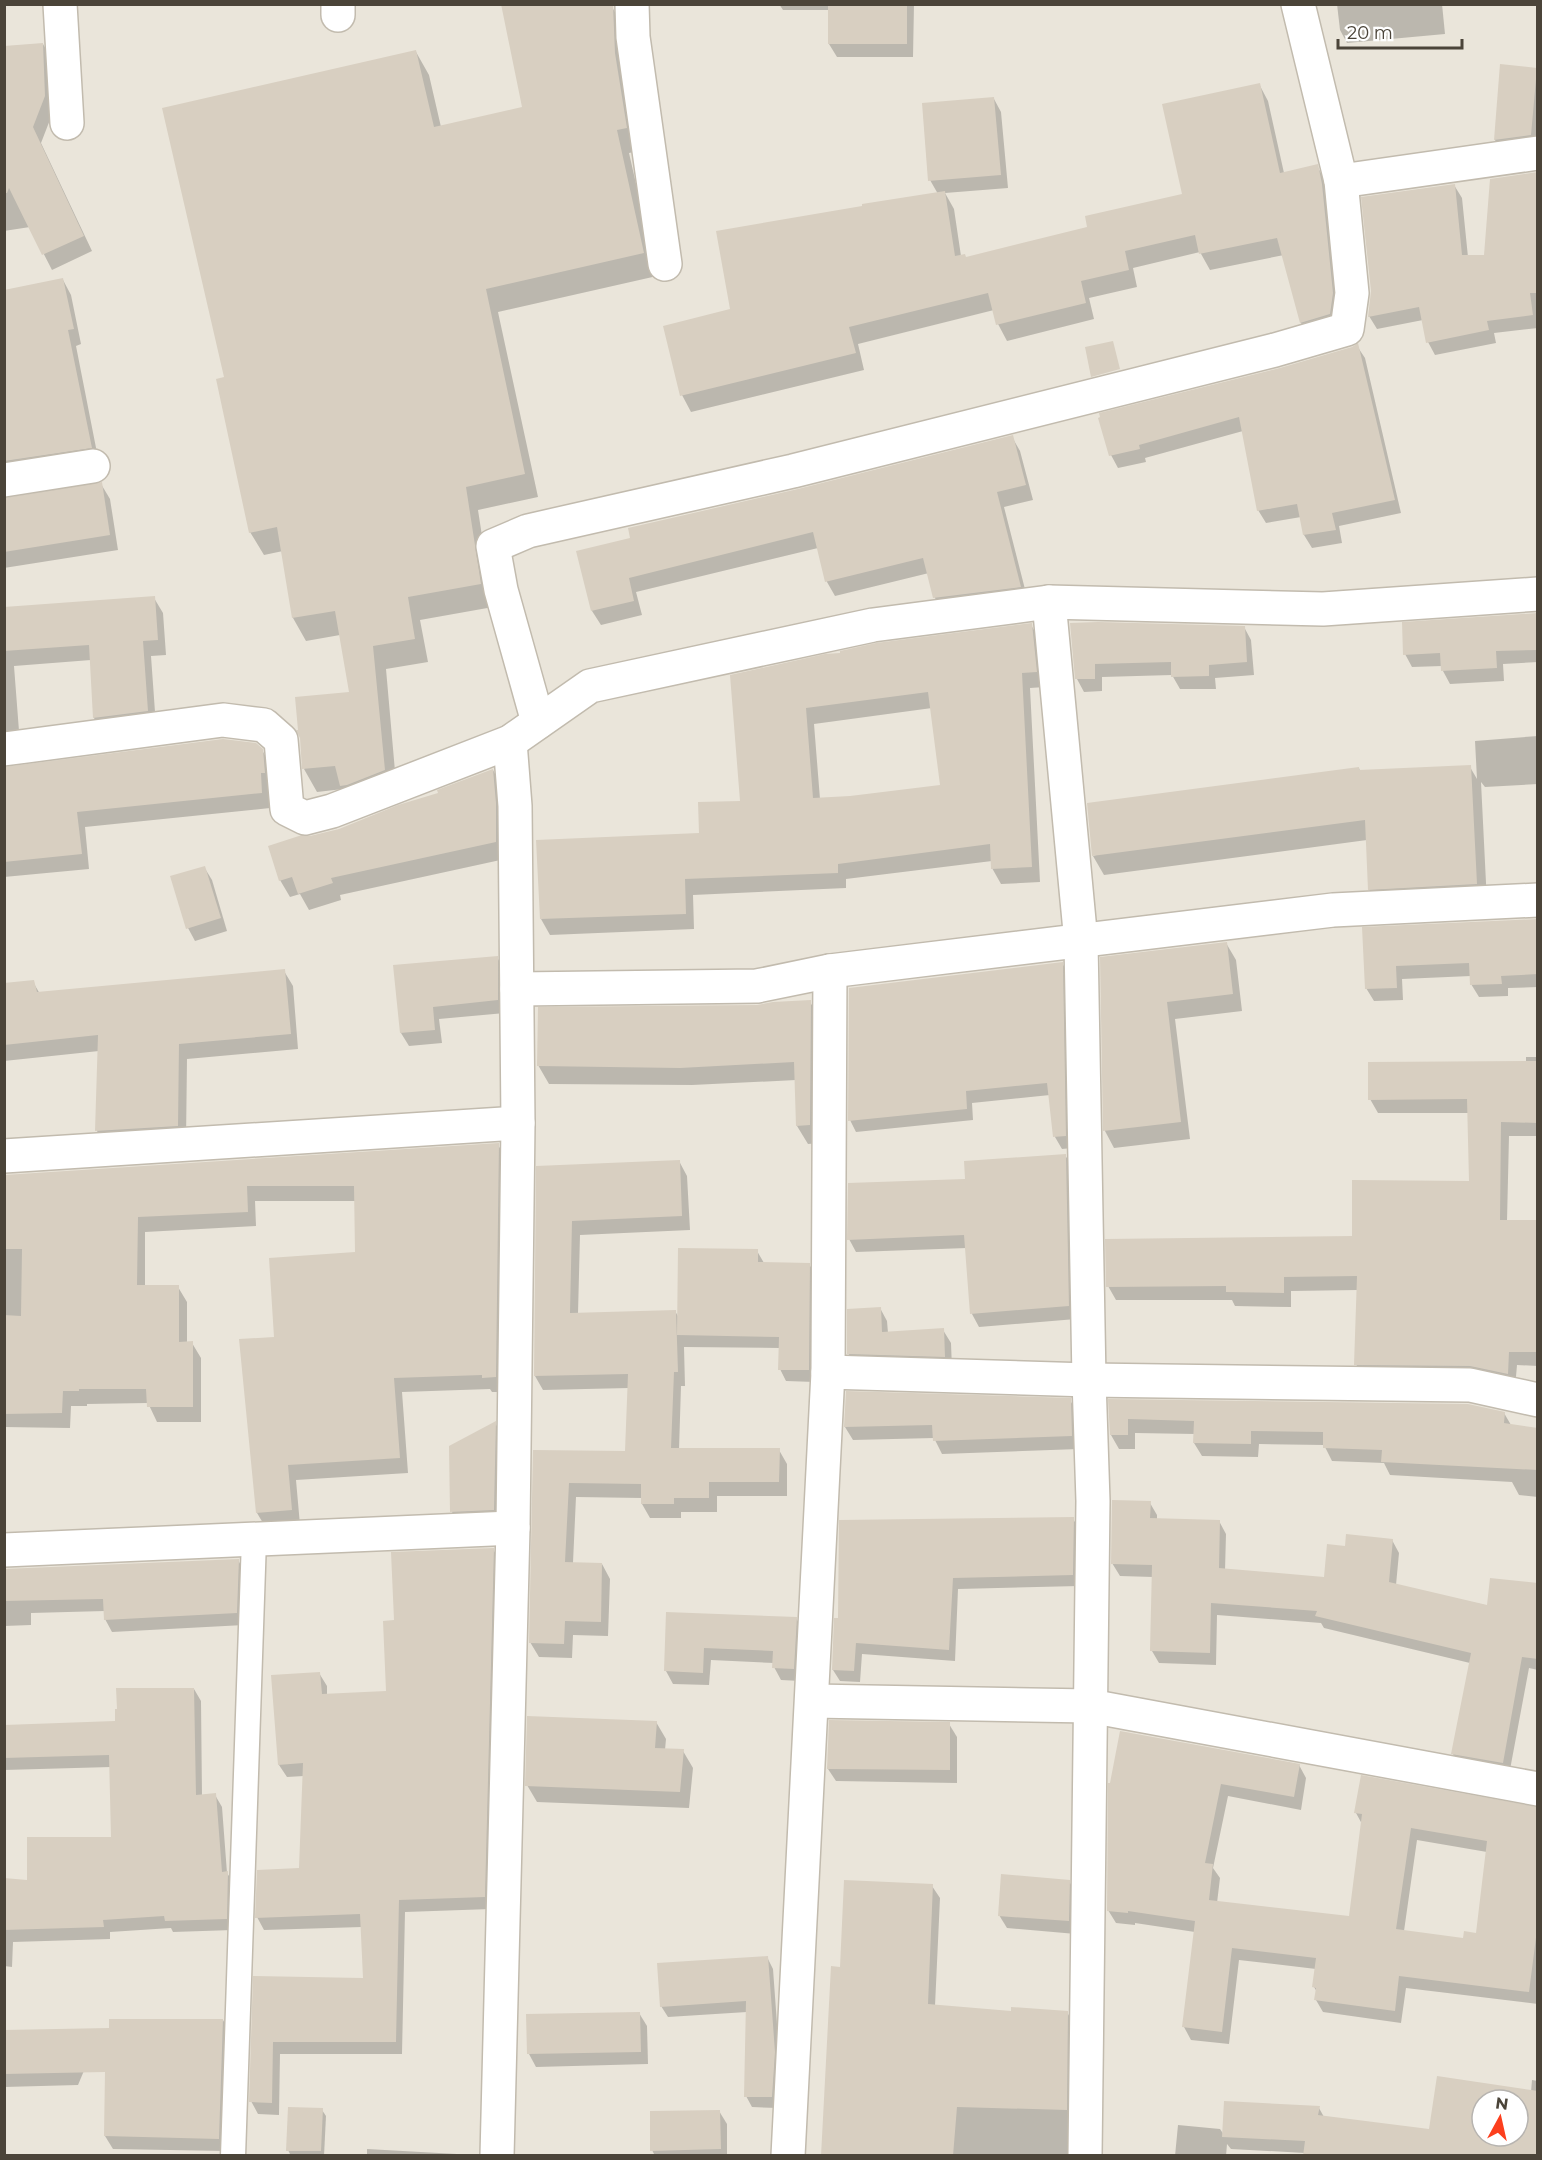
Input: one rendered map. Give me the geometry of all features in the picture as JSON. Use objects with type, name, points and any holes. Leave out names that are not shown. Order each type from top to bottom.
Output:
[{"type":"street","points":[[60,4],[67,123]]},
{"type":"street","points":[[632,4],[633,37],[665,264]]},
{"type":"street","points":[[538,722],[501,590],[493,546],[528,531],[793,471],[1347,330],[1352,293],[1341,181],[1298,4]]},
{"type":"street","points":[[1341,181],[1538,153]]},
{"type":"street","points":[[4,480],[93,466]]},
{"type":"street","points":[[4,749],[223,720],[264,725],[281,740],[286,809],[305,818],[332,811],[510,742],[590,686],[873,625],[1050,602],[1323,609],[1538,594]]},
{"type":"street","points":[[1050,602],[1081,942],[1093,1501],[1085,2156]]},
{"type":"street","points":[[497,2156],[513,1528],[518,1123],[515,806],[510,742]]},
{"type":"street","points":[[517,989],[756,986],[830,971],[1333,910],[1538,900]]},
{"type":"street","points":[[788,2156],[828,1372],[830,971]]},
{"type":"street","points":[[4,1156],[518,1123]]},
{"type":"street","points":[[828,1372],[1089,1380],[1470,1385],[1538,1400]]},
{"type":"street","points":[[4,1550],[513,1528]]},
{"type":"street","points":[[813,1701],[1090,1706],[1538,1789]]},
{"type":"lane","points":[[233,2156],[254,1539]]},
{"type":"shaded area","points":[[5,5],[1537,5],[1537,2155],[5,2156]]},
{"type":"building","points":[[501,4],[613,4],[615,53],[627,128],[617,130],[644,253],[486,289],[525,474],[466,487],[481,584],[408,597],[415,639],[373,646],[385,770],[340,786],[335,766],[302,769],[300,738],[296,730],[298,730],[295,697],[349,692],[335,611],[292,618],[277,527],[249,533],[216,379],[224,377],[162,108],[416,50],[434,127],[522,107]]},
{"type":"building","points":[[828,4],[907,4],[907,44],[828,44]]},
{"type":"building","points":[[43,43],[45,96],[33,127],[84,236],[42,255],[9,188],[7,193],[4,193],[4,46]]},
{"type":"building","points":[[1500,64],[1537,68],[1531,135],[1494,140]]},
{"type":"building","points":[[1260,83],[1280,173],[1318,164],[1333,293],[1330,314],[1300,323],[1277,238],[1199,254],[1195,235],[1125,251],[1129,270],[1081,281],[1086,303],[996,325],[988,293],[849,327],[856,353],[680,396],[663,326],[730,309],[716,231],[945,191],[955,256],[965,254],[966,257],[1087,227],[1085,216],[1182,194],[1162,104]]},
{"type":"building","points":[[994,97],[1001,175],[928,181],[922,103]]},
{"type":"building","points":[[1538,172],[1538,293],[1530,293],[1533,315],[1487,321],[1489,330],[1426,343],[1419,307],[1368,317],[1371,291],[1361,197],[1455,184],[1462,255],[1484,255],[1490,179]]},
{"type":"building","points":[[63,278],[74,329],[68,330],[92,448],[4,461],[4,290]]},
{"type":"building","points":[[1113,341],[1120,369],[1091,377],[1085,347]]},
{"type":"building","points":[[1358,343],[1395,500],[1332,513],[1336,530],[1303,535],[1297,504],[1257,511],[1239,417],[1139,445],[1140,449],[1109,456],[1098,418],[1099,413],[1280,368],[1352,347]]},
{"type":"building","points":[[1013,435],[1026,485],[997,492],[1021,587],[933,598],[923,558],[825,582],[813,532],[629,578],[634,601],[591,611],[576,551],[630,538],[628,528],[798,489]]},
{"type":"building","points":[[102,482],[110,535],[4,552],[4,498]]},
{"type":"building","points":[[155,596],[158,640],[143,641],[148,711],[93,718],[89,645],[4,651],[4,607]]},
{"type":"building","points":[[1538,613],[1538,650],[1496,651],[1497,668],[1441,671],[1440,653],[1403,655],[1402,622]]},
{"type":"building","points":[[1032,623],[1037,672],[1022,673],[1032,867],[991,869],[990,844],[838,864],[838,873],[685,879],[686,914],[540,919],[536,840],[699,833],[698,802],[740,801],[730,675],[825,654],[840,653],[840,651],[876,643]],"holes":[[[928,692],[940,785],[813,798],[806,708]]]},
{"type":"building","points":[[1070,623],[1245,626],[1247,662],[1209,665],[1209,676],[1171,677],[1171,662],[1095,664],[1095,679],[1075,679]]},
{"type":"building","points":[[223,739],[256,743],[263,749],[265,773],[261,773],[262,793],[77,812],[82,854],[4,862],[4,767]]},
{"type":"building","points":[[1471,765],[1477,884],[1368,890],[1365,820],[1092,856],[1087,803],[1359,767],[1359,770]]},
{"type":"building","points":[[493,769],[496,842],[331,878],[333,883],[298,894],[292,877],[279,881],[268,846],[302,835],[310,836],[339,829],[398,805],[438,793],[437,790]]},
{"type":"building","points":[[205,866],[221,918],[186,929],[170,876]]},
{"type":"building","points":[[1538,919],[1538,974],[1501,976],[1502,984],[1470,985],[1469,963],[1396,966],[1397,988],[1365,989],[1362,927]]},
{"type":"building","points":[[1227,942],[1233,994],[1167,1002],[1181,1122],[1103,1131],[1100,957]]},
{"type":"building","points":[[498,956],[498,1000],[433,1007],[435,1030],[400,1033],[393,965]]},
{"type":"building","points":[[1063,962],[1066,1136],[1053,1137],[1047,1083],[966,1091],[967,1109],[848,1121],[849,988]]},
{"type":"building","points":[[285,969],[291,1034],[179,1044],[178,1126],[95,1131],[98,1035],[4,1045],[4,983],[34,980],[37,992]]},
{"type":"building","points":[[811,1000],[810,1125],[796,1126],[794,1062],[680,1068],[537,1066],[538,1007],[757,1005]]},
{"type":"building","points":[[1538,1061],[1538,1123],[1501,1122],[1500,1220],[1538,1220],[1538,1352],[1509,1352],[1508,1374],[1470,1366],[1354,1365],[1357,1276],[1284,1277],[1284,1293],[1226,1292],[1226,1286],[1106,1287],[1105,1239],[1352,1236],[1352,1180],[1469,1181],[1467,1099],[1368,1100],[1368,1062]]},
{"type":"building","points":[[499,1143],[496,1377],[482,1378],[482,1375],[394,1378],[400,1458],[288,1465],[292,1510],[256,1513],[239,1339],[274,1337],[269,1258],[355,1252],[354,1186],[247,1186],[248,1212],[138,1217],[137,1285],[179,1285],[179,1342],[193,1341],[193,1407],[147,1407],[146,1389],[79,1389],[79,1391],[63,1391],[62,1413],[4,1414],[4,1315],[21,1316],[22,1249],[4,1249],[4,1175]]},
{"type":"building","points":[[1066,1154],[1069,1306],[970,1314],[964,1235],[847,1240],[848,1183],[965,1179],[964,1161]]},
{"type":"building","points":[[680,1160],[682,1216],[572,1221],[570,1313],[676,1310],[678,1372],[674,1372],[671,1448],[780,1448],[779,1482],[709,1482],[709,1498],[674,1498],[674,1504],[641,1504],[641,1484],[569,1483],[565,1562],[602,1563],[601,1622],[565,1621],[564,1644],[529,1643],[533,1450],[625,1451],[628,1374],[534,1376],[536,1166]]},
{"type":"building","points":[[678,1248],[758,1249],[758,1262],[810,1263],[809,1370],[778,1370],[779,1337],[677,1335]]},
{"type":"building","points":[[881,1307],[882,1332],[944,1328],[945,1357],[847,1354],[847,1309]]},
{"type":"building","points":[[846,1391],[1071,1398],[1072,1436],[933,1441],[932,1425],[844,1427]]},
{"type":"building","points":[[1108,1399],[1468,1404],[1505,1412],[1504,1423],[1538,1428],[1538,1470],[1381,1462],[1382,1450],[1323,1448],[1323,1432],[1251,1431],[1251,1444],[1193,1443],[1194,1421],[1128,1419],[1128,1435],[1110,1435]]},
{"type":"building","points":[[496,1421],[494,1510],[450,1512],[449,1446]]},
{"type":"building","points":[[1112,1500],[1151,1501],[1150,1518],[1220,1520],[1219,1568],[1324,1577],[1327,1544],[1345,1546],[1346,1534],[1393,1539],[1389,1582],[1487,1605],[1490,1578],[1538,1583],[1538,1659],[1522,1657],[1503,1763],[1451,1754],[1471,1653],[1315,1616],[1317,1611],[1211,1603],[1210,1653],[1150,1651],[1152,1565],[1111,1564]]},
{"type":"building","points":[[1074,1517],[1073,1575],[953,1578],[949,1650],[856,1643],[854,1671],[832,1670],[834,1618],[838,1618],[839,1520]]},
{"type":"building","points":[[494,1548],[485,1897],[399,1900],[396,2042],[273,2042],[272,2103],[249,2102],[253,1976],[363,1978],[360,1914],[255,1918],[257,1870],[299,1868],[303,1763],[278,1765],[271,1675],[320,1672],[322,1694],[386,1691],[383,1621],[394,1620],[391,1552]]},
{"type":"building","points":[[239,1559],[237,1613],[104,1620],[103,1599],[4,1601],[4,1569]]},
{"type":"building","points":[[666,1612],[797,1617],[794,1669],[772,1668],[773,1651],[704,1648],[703,1673],[664,1671]]},
{"type":"building","points":[[116,1688],[194,1688],[196,1795],[216,1793],[222,1872],[228,1871],[227,1919],[165,1921],[164,1916],[103,1920],[104,1927],[4,1930],[4,1878],[27,1880],[27,1837],[111,1837],[109,1755],[4,1758],[4,1725],[115,1721]]},
{"type":"building","points":[[527,1716],[657,1721],[655,1748],[684,1749],[680,1792],[525,1786]]},
{"type":"building","points":[[829,1720],[950,1722],[950,1770],[827,1769]]},
{"type":"building","points":[[1120,1731],[1300,1764],[1294,1797],[1221,1784],[1205,1863],[1213,1864],[1209,1900],[1349,1916],[1362,1814],[1354,1813],[1361,1775],[1538,1807],[1538,1922],[1529,1992],[1399,1976],[1395,2011],[1314,2000],[1316,1988],[1312,1987],[1316,1958],[1232,1948],[1222,2032],[1182,2027],[1195,1921],[1128,1911],[1128,1913],[1107,1911],[1108,1783],[1110,1783]],"holes":[[[1411,1828],[1487,1841],[1476,1933],[1464,1931],[1463,1938],[1396,1929]]]},
{"type":"building","points":[[1001,1874],[1070,1880],[1069,1921],[998,1916]]},
{"type":"building","points":[[844,1880],[933,1884],[928,2004],[1011,2011],[1011,2007],[1068,2011],[1067,2110],[957,2107],[953,2156],[821,2156],[831,1966],[840,1967]]},
{"type":"building","points":[[768,1956],[775,2052],[772,2097],[744,2097],[746,2001],[660,2007],[657,1963]]},
{"type":"building","points":[[640,2012],[641,2052],[527,2054],[526,2014]]},
{"type":"building","points":[[109,2019],[223,2019],[219,2139],[104,2136],[105,2072],[4,2074],[4,2030],[109,2028]]},
{"type":"building","points":[[1437,2076],[1518,2088],[1470,2088],[1470,2148],[1530,2148],[1530,2090],[1538,2091],[1538,2156],[1303,2156],[1305,2141],[1222,2137],[1224,2101],[1320,2106],[1318,2115],[1429,2129]]},
{"type":"building","points":[[288,2107],[323,2108],[321,2151],[286,2151]]},
{"type":"building","points":[[720,2110],[721,2149],[650,2151],[650,2111]]}]
